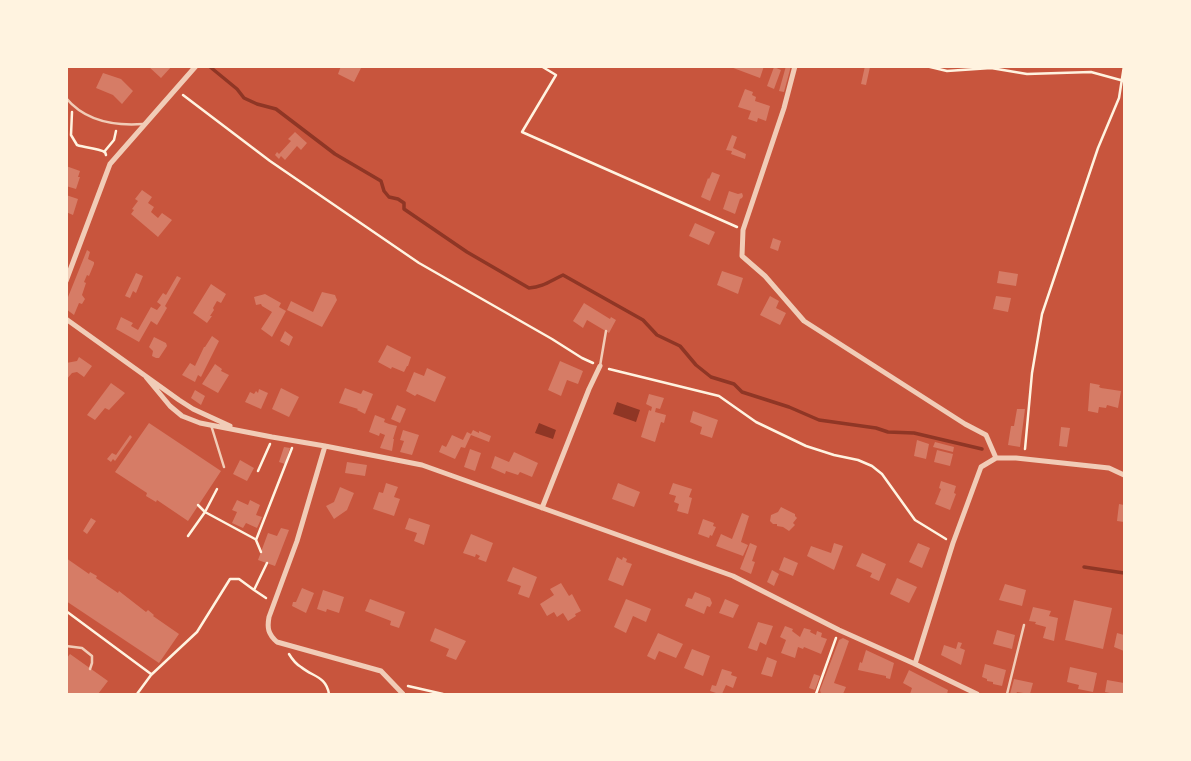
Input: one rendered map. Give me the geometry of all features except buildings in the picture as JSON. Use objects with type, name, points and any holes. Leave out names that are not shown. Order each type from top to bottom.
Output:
[{"type":"street","points":[[66,281],[110,164],[196,66]]},
{"type":"street","points":[[796,66],[743,230],[742,256],[765,275],[804,321],[986,435],[996,458]]},
{"type":"street","points":[[66,319],[193,409],[237,430]]},
{"type":"street","points":[[542,508],[600,366]]},
{"type":"street","points":[[146,377],[161,397],[182,416],[200,424],[422,465],[733,576],[976,695]]},
{"type":"street","points":[[326,446],[297,541],[269,617],[269,635],[277,642],[381,671],[403,695]]},
{"type":"street","points":[[915,664],[981,467],[996,458],[1024,459],[1109,468],[1125,475]]},
{"type":"lane","points":[[66,98],[73,107],[90,117],[115,124],[144,124]]},
{"type":"lane","points":[[600,366],[606,331]]},
{"type":"lane","points":[[211,425],[224,467]]},
{"type":"lane","points":[[1007,695],[1024,625]]},
{"type":"lane","points":[[66,646],[82,648],[92,656],[90,668]]},
{"type":"path","points":[[541,66],[556,75],[522,132],[743,230]]},
{"type":"path","points":[[926,66],[947,71],[990,68],[1027,74],[1091,72],[1124,80]]},
{"type":"path","points":[[1024,459],[1032,373],[1042,314],[1098,148],[1119,98],[1124,80],[1124,66]]},
{"type":"path","points":[[175,89],[270,161],[419,263],[582,358],[600,366],[719,396],[756,422],[806,446],[872,466],[882,474],[915,520],[953,544]]},
{"type":"path","points":[[73,107],[71,135],[76,145],[104,152],[110,164]]},
{"type":"path","points":[[104,152],[114,140],[115,124]]},
{"type":"path","points":[[257,471],[272,438]]},
{"type":"path","points":[[256,540],[294,441]]},
{"type":"path","points":[[188,536],[217,489]]},
{"type":"path","points":[[198,505],[205,512],[256,540],[261,552]]},
{"type":"path","points":[[254,590],[267,563]]},
{"type":"path","points":[[137,695],[151,674],[197,632],[230,579],[239,579],[274,603]]},
{"type":"path","points":[[66,611],[151,674]]},
{"type":"path","points":[[816,695],[839,630]]},
{"type":"path","points":[[284,644],[296,664],[327,684],[329,695]]},
{"type":"path","points":[[391,682],[443,695]]},
{"type":"shaded area","points":[[617,402],[640,410],[636,422],[613,414]]},
{"type":"shaded area","points":[[539,423],[556,430],[553,439],[535,433]]},
{"type":"waterway","points":[[209,66],[244,98],[276,109],[335,154],[381,181],[384,191],[389,197],[404,203],[404,209],[467,252],[529,288],[563,275],[643,320],[657,335],[680,346],[696,365],[711,377],[734,384],[742,392],[819,420],[888,432],[914,433],[982,449]]},
{"type":"waterway","points":[[1084,567],[1124,573]]}]
